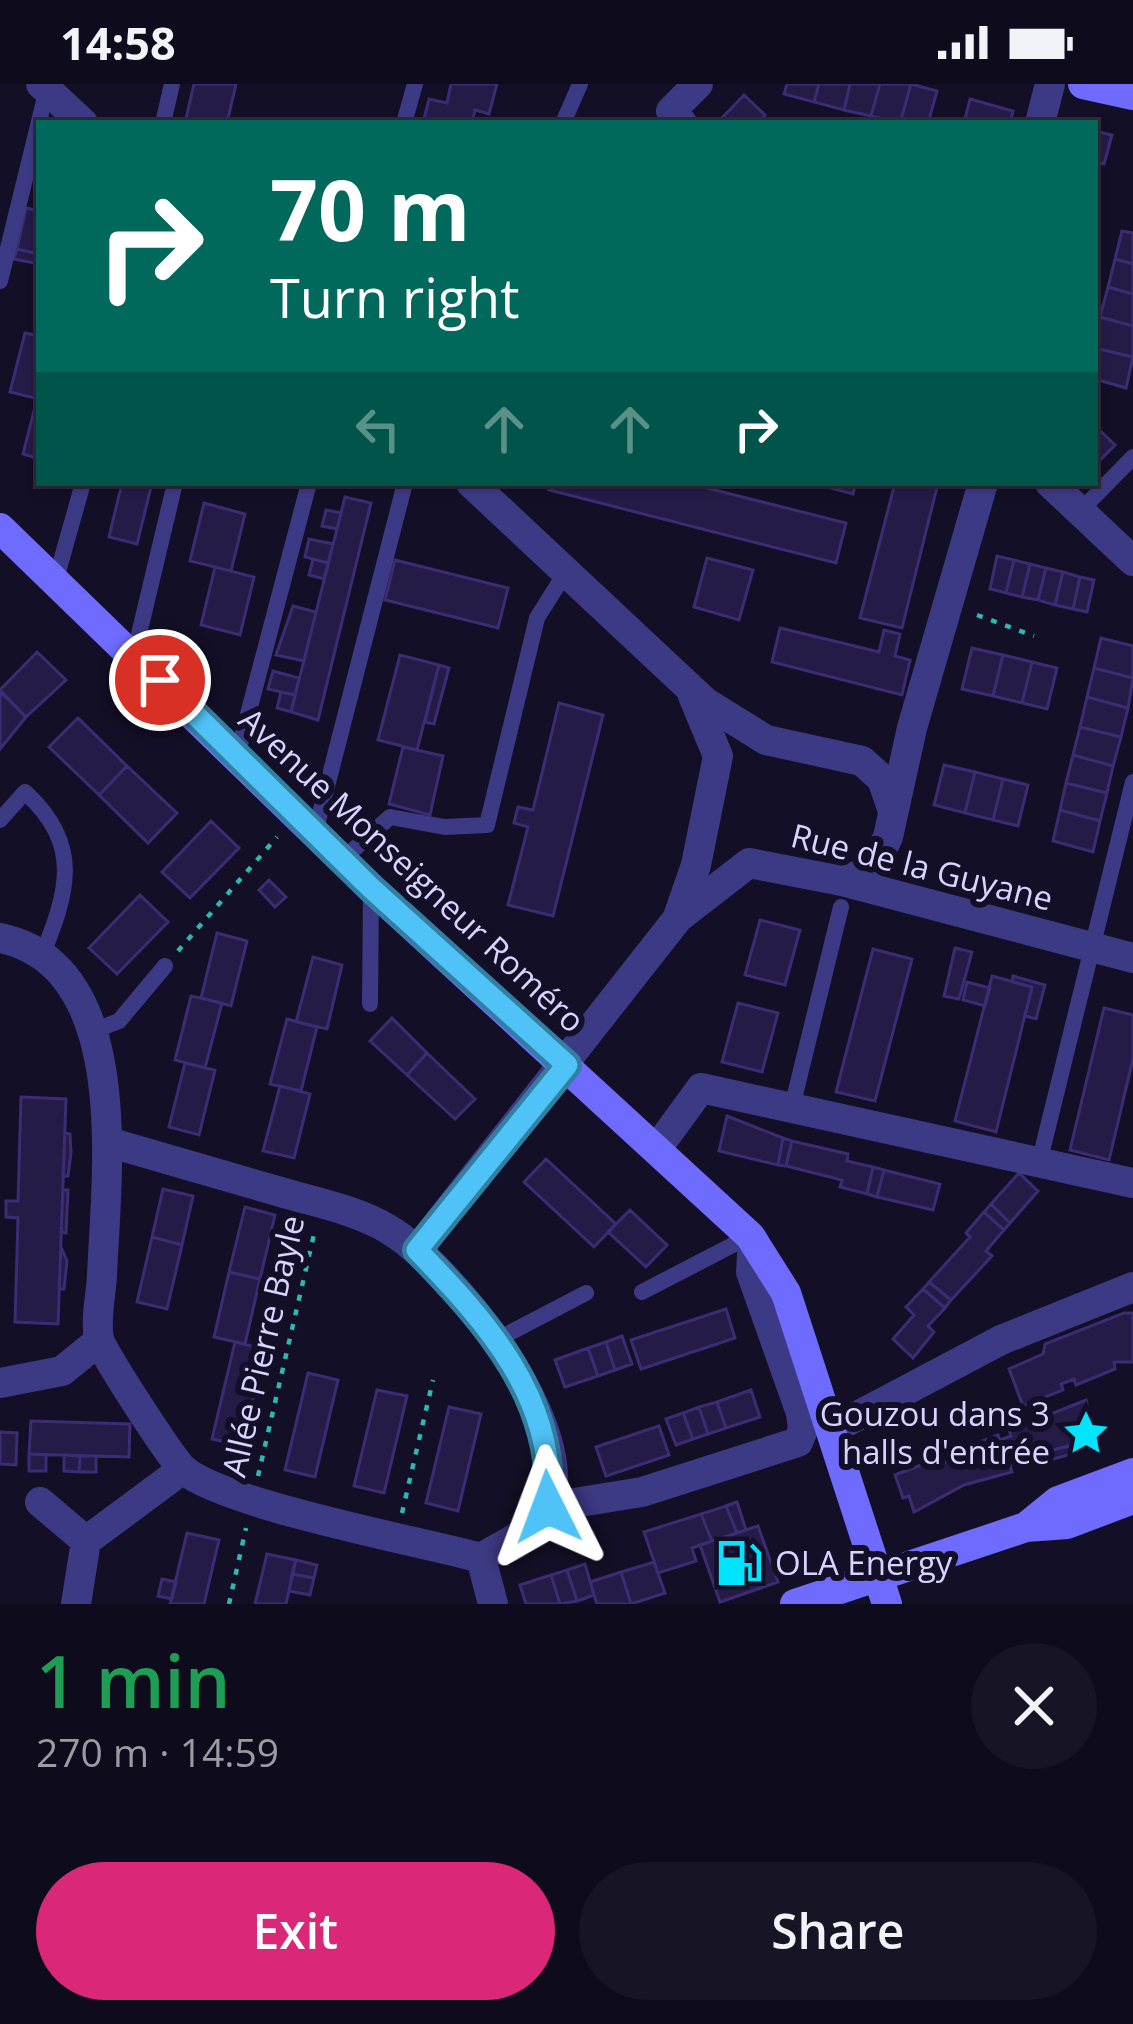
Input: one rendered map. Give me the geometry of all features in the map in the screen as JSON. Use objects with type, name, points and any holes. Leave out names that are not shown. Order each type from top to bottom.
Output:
[{"type":"street","points":[[672,110],[698,84]]},
{"type":"street","points":[[1041,120],[1050,84]]},
{"type":"street","points":[[1083,84],[1133,95]]},
{"type":"street","points":[[44,87],[80,120]]},
{"type":"street","points":[[474,486],[688,686],[766,740],[862,760],[882,778],[893,811]]},
{"type":"street","points":[[842,894],[878,862],[982,486]]},
{"type":"street","points":[[1053,486],[1133,561]]},
{"type":"street","name":"Avenue Monseigneur Roméro","points":[[0,528],[371,888],[752,1238],[786,1293],[882,1590]]},
{"type":"street","points":[[678,918],[718,756],[688,686]]},
{"type":"street","points":[[862,760],[899,744],[912,728]]},
{"type":"street","points":[[718,756],[766,740]]},
{"type":"street","points":[[707,814],[721,842],[749,863]]},
{"type":"street","name":"Rue de la Guyane","points":[[567,1065],[678,918],[749,863],[842,894],[1133,958]]},
{"type":"street","points":[[0,938],[20,942],[41,958],[82,1006],[93,1031],[101,1060],[108,1142],[99,1340],[183,1469],[253,1499],[481,1558],[538,1521],[548,1507],[551,1472],[538,1417],[497,1339],[417,1250],[387,1228],[321,1204],[108,1142]]},
{"type":"street","name":"Avenue Monseigneur Roméro","points":[[417,1250],[567,1065]]},
{"type":"street","points":[[658,1147],[701,1088],[1133,1183]]},
{"type":"street","points":[[548,1507],[642,1492],[798,1442],[803,1430],[801,1413],[751,1272],[752,1238]]},
{"type":"street","points":[[831,1430],[1000,1340],[1133,1287]]},
{"type":"street","points":[[0,1383],[62,1370],[99,1340]]},
{"type":"street","points":[[76,1604],[86,1541],[183,1469]]},
{"type":"street","points":[[795,1604],[882,1590],[1026,1527],[1058,1501],[1133,1473]]},
{"type":"street","points":[[1026,1527],[1066,1524],[1133,1499]]},
{"type":"street","points":[[40,1502],[86,1541]]},
{"type":"street","points":[[481,1558],[493,1604]]},
{"type":"lane","points":[[164,120],[172,84]]},
{"type":"lane","points":[[405,120],[415,84]]},
{"type":"lane","points":[[564,120],[580,84]]},
{"type":"lane","points":[[37,120],[44,87]]},
{"type":"lane","points":[[0,281],[36,122]]},
{"type":"lane","points":[[1080,512],[1133,457]]},
{"type":"lane","points":[[56,579],[82,486]]},
{"type":"lane","points":[[134,655],[174,486]]},
{"type":"lane","points":[[237,756],[307,486]]},
{"type":"lane","points":[[306,824],[404,486]]},
{"type":"lane","points":[[343,859],[390,817],[445,827],[487,825],[537,618],[565,575]]},
{"type":"lane","points":[[1040,1159],[1133,782]]},
{"type":"lane","points":[[0,820],[25,792],[47,812],[64,845],[62,906],[41,958]]},
{"type":"lane","points":[[370,1004],[371,888]]},
{"type":"lane","points":[[792,1107],[842,894]]},
{"type":"lane","points":[[93,1031],[119,1021],[165,966]]},
{"type":"lane","points":[[642,1292],[752,1238]]},
{"type":"lane","points":[[497,1339],[586,1293]]},
{"type":"path","points":[[949,605],[1034,636]]},
{"type":"path","points":[[165,966],[306,824]]},
{"type":"path","name":"Allée Pierre Bayle","points":[[229,1604],[321,1204]]},
{"type":"path","points":[[396,1536],[433,1380]]},
{"type":"building","points":[[194,84],[236,84],[228,120],[186,120]]},
{"type":"building","points":[[451,84],[497,84],[489,114],[475,110],[473,120],[424,120],[429,99],[447,103]]},
{"type":"building","points":[[787,84],[819,84],[814,102],[784,94]]},
{"type":"building","points":[[819,84],[850,84],[844,110],[814,102]]},
{"type":"building","points":[[850,84],[880,84],[871,116],[844,110]]},
{"type":"building","points":[[880,84],[911,84],[901,120],[871,116]]},
{"type":"building","points":[[911,84],[937,91],[929,120],[901,120]]},
{"type":"building","points":[[744,95],[765,115],[760,120],[720,120]]},
{"type":"building","points":[[970,99],[1013,111],[1011,120],[965,120]]},
{"type":"building","points":[[1098,132],[1112,135],[1104,164],[1098,163]]},
{"type":"building","points":[[26,208],[36,210],[36,253],[17,249]]},
{"type":"building","points":[[1122,231],[1133,233],[1133,264],[1115,259]]},
{"type":"building","points":[[17,249],[36,253],[36,263],[14,259]]},
{"type":"building","points":[[1115,259],[1133,264],[1133,294],[1108,287]]},
{"type":"building","points":[[1108,287],[1133,294],[1133,326],[1100,317]]},
{"type":"building","points":[[1100,317],[1133,326],[1133,357],[1098,349]]},
{"type":"building","points":[[25,333],[36,335],[36,398],[10,392]]},
{"type":"building","points":[[1098,349],[1133,357],[1126,388],[1098,380]]},
{"type":"building","points":[[36,403],[36,458],[23,454]]},
{"type":"building","points":[[1098,429],[1115,445],[1098,462]]},
{"type":"building","points":[[121,486],[151,486],[137,544],[109,537]]},
{"type":"building","points":[[550,486],[699,486],[846,523],[836,563],[549,490]]},
{"type":"building","points":[[823,486],[855,486],[853,494]]},
{"type":"building","points":[[894,486],[937,486],[902,628],[860,618]]},
{"type":"building","points":[[345,497],[371,503],[318,720],[291,712]]},
{"type":"building","points":[[204,503],[245,514],[231,571],[190,561]]},
{"type":"building","points":[[326,510],[341,513],[337,529],[322,526]]},
{"type":"building","points":[[309,539],[333,544],[328,563],[305,557]]},
{"type":"building","points":[[997,556],[1014,560],[1006,593],[990,589]]},
{"type":"building","points":[[707,558],[753,570],[739,620],[694,607]]},
{"type":"building","points":[[313,559],[328,563],[324,579],[309,575]]},
{"type":"building","points":[[395,560],[508,588],[498,628],[385,600]]},
{"type":"building","points":[[1014,560],[1030,564],[1022,597],[1006,593]]},
{"type":"building","points":[[1030,564],[1046,568],[1038,600],[1022,597]]},
{"type":"building","points":[[215,567],[254,577],[240,635],[201,625]]},
{"type":"building","points":[[1046,568],[1063,572],[1055,605],[1038,600]]},
{"type":"building","points":[[1063,572],[1080,577],[1073,609],[1055,605]]},
{"type":"building","points":[[1080,577],[1094,580],[1087,612],[1073,609]]},
{"type":"building","points":[[293,606],[316,612],[304,661],[276,655]]},
{"type":"building","points":[[780,628],[879,652],[884,630],[900,634],[895,656],[910,660],[902,695],[772,662]]},
{"type":"building","points":[[1101,638],[1133,646],[1133,678],[1094,668]]},
{"type":"building","points":[[972,648],[1003,655],[993,696],[962,689]]},
{"type":"building","points":[[37,652],[66,680],[26,717],[0,690]]},
{"type":"building","points":[[400,655],[439,665],[417,750],[378,740]]},
{"type":"building","points":[[1003,655],[1032,662],[1022,703],[993,696]]},
{"type":"building","points":[[1032,662],[1057,668],[1047,709],[1022,703]]},
{"type":"building","points":[[439,665],[449,668],[434,724],[425,722]]},
{"type":"building","points":[[1094,668],[1133,678],[1128,708],[1087,697]]},
{"type":"building","points":[[273,671],[299,678],[295,695],[268,689]]},
{"type":"building","points":[[0,692],[26,717],[0,749]]},
{"type":"building","points":[[281,692],[295,695],[291,712],[277,708]]},
{"type":"building","points":[[1087,697],[1128,708],[1121,737],[1080,727]]},
{"type":"building","points":[[559,703],[603,715],[553,916],[508,905],[528,827],[514,823],[518,807],[533,810]]},
{"type":"building","points":[[78,718],[127,766],[99,795],[49,747]]},
{"type":"building","points":[[1080,727],[1121,737],[1113,766],[1073,755]]},
{"type":"building","points":[[403,747],[443,756],[430,815],[389,804]]},
{"type":"building","points":[[1073,755],[1113,766],[1107,793],[1066,783]]},
{"type":"building","points":[[944,765],[975,772],[965,813],[934,805]]},
{"type":"building","points":[[127,766],[177,813],[148,843],[99,795]]},
{"type":"building","points":[[975,772],[1003,779],[993,820],[965,813]]},
{"type":"building","points":[[1003,779],[1028,785],[1018,826],[993,820]]},
{"type":"building","points":[[1066,783],[1107,793],[1100,821],[1060,810]]},
{"type":"building","points":[[1060,810],[1100,821],[1093,852],[1053,841]]},
{"type":"building","points":[[211,821],[239,848],[190,898],[162,872]]},
{"type":"building","points":[[269,880],[286,897],[275,907],[259,890]]},
{"type":"building","points":[[140,895],[168,922],[117,974],[89,948]]},
{"type":"building","points":[[760,920],[800,930],[785,985],[745,975]]},
{"type":"building","points":[[217,933],[247,941],[231,1006],[201,998]]},
{"type":"building","points":[[955,948],[972,952],[959,999],[944,996]]},
{"type":"building","points":[[873,949],[912,959],[875,1101],[836,1092]]},
{"type":"building","points":[[313,957],[342,965],[327,1029],[296,1022]]},
{"type":"building","points":[[992,976],[1032,987],[996,1132],[955,1121]]},
{"type":"building","points":[[1013,976],[1045,985],[1036,1019],[1025,1016],[1032,987],[1012,982]]},
{"type":"building","points":[[967,982],[990,988],[985,1006],[963,1000]]},
{"type":"building","points":[[191,996],[222,1003],[205,1068],[175,1060]]},
{"type":"building","points":[[738,1003],[778,1013],[762,1072],[722,1062]]},
{"type":"building","points":[[1104,1008],[1133,1015],[1133,1059],[1109,1160],[1070,1150]]},
{"type":"building","points":[[392,1018],[427,1053],[407,1075],[370,1041]]},
{"type":"building","points":[[287,1019],[317,1027],[301,1091],[270,1084]]},
{"type":"building","points":[[427,1053],[475,1099],[455,1119],[407,1075]]},
{"type":"building","points":[[185,1063],[215,1070],[199,1135],[169,1127]]},
{"type":"building","points":[[280,1086],[310,1094],[294,1158],[263,1151]]},
{"type":"building","points":[[21,1097],[66,1099],[58,1324],[15,1322],[18,1218],[6,1217],[6,1201],[18,1201]]},
{"type":"building","points":[[727,1116],[783,1138],[778,1165],[719,1151]]},
{"type":"building","points":[[65,1133],[70,1134],[68,1176],[63,1176]]},
{"type":"building","points":[[783,1138],[792,1141],[786,1166],[778,1165]]},
{"type":"building","points":[[792,1141],[848,1154],[847,1161],[873,1167],[867,1194],[840,1187],[842,1180],[786,1166]]},
{"type":"building","points":[[546,1159],[616,1224],[594,1247],[524,1182]]},
{"type":"building","points":[[873,1167],[884,1170],[877,1197],[867,1194]]},
{"type":"building","points":[[884,1170],[940,1184],[933,1210],[877,1197]]},
{"type":"building","points":[[1019,1173],[1038,1191],[1010,1223],[991,1204]]},
{"type":"building","points":[[163,1189],[193,1196],[182,1245],[152,1237]]},
{"type":"building","points":[[63,1190],[68,1190],[66,1233],[61,1232]]},
{"type":"building","points":[[991,1204],[1010,1223],[1004,1230],[984,1212]]},
{"type":"building","points":[[245,1207],[275,1215],[260,1279],[229,1272]]},
{"type":"building","points":[[630,1210],[667,1245],[646,1267],[608,1232]]},
{"type":"building","points":[[984,1212],[1004,1230],[986,1251],[992,1256],[951,1300],[929,1282],[970,1237],[966,1233]]},
{"type":"building","points":[[152,1237],[182,1245],[167,1309],[137,1302]]},
{"type":"building","points":[[61,1247],[67,1261],[64,1289],[59,1289]]},
{"type":"building","points":[[229,1272],[260,1279],[245,1344],[214,1337]]},
{"type":"building","points":[[929,1282],[951,1300],[945,1308],[923,1289]]},
{"type":"building","points":[[923,1289],[945,1308],[928,1326],[934,1332],[913,1358],[893,1339],[914,1315],[906,1307]]},
{"type":"building","points":[[726,1309],[735,1338],[641,1369],[631,1340]]},
{"type":"building","points":[[1133,1313],[1133,1362],[1114,1362],[1115,1369],[1076,1385],[1074,1379],[1061,1384],[1063,1390],[1023,1406],[1009,1369],[1043,1354],[1045,1344]]},
{"type":"building","points":[[622,1336],[632,1364],[615,1370],[606,1342]]},
{"type":"building","points":[[235,1342],[265,1349],[242,1445],[212,1439]]},
{"type":"building","points":[[606,1342],[615,1370],[598,1376],[588,1348]]},
{"type":"building","points":[[588,1348],[598,1376],[565,1387],[555,1360]]},
{"type":"building","points":[[308,1373],[338,1380],[315,1477],[285,1470]]},
{"type":"building","points":[[377,1390],[407,1396],[384,1493],[354,1486]]},
{"type":"building","points":[[751,1390],[760,1417],[726,1428],[717,1402]]},
{"type":"building","points":[[1086,1400],[1095,1438],[1029,1457],[1010,1466],[1012,1472],[964,1485],[914,1512],[909,1496],[903,1498],[895,1475],[934,1460],[936,1466],[948,1461],[946,1455],[998,1435],[1000,1440],[1011,1436],[1009,1430],[1037,1419],[1038,1426],[1050,1421],[1048,1415]]},
{"type":"building","points":[[717,1402],[726,1428],[708,1434],[699,1407]]},
{"type":"building","points":[[449,1407],[481,1414],[458,1511],[426,1503]]},
{"type":"building","points":[[699,1407],[708,1434],[693,1439],[683,1413]]},
{"type":"building","points":[[683,1413],[693,1439],[676,1445],[666,1419]]},
{"type":"building","points":[[31,1421],[130,1424],[129,1457],[29,1454]]},
{"type":"building","points":[[659,1426],[669,1455],[606,1476],[596,1447]]},
{"type":"building","points":[[0,1432],[17,1433],[16,1465],[0,1464]]},
{"type":"building","points":[[1079,1444],[1082,1451],[1043,1462],[1039,1453]]},
{"type":"building","points":[[29,1454],[46,1455],[46,1471],[29,1471]]},
{"type":"building","points":[[64,1455],[80,1456],[79,1472],[64,1471]]},
{"type":"building","points":[[80,1456],[96,1456],[96,1472],[79,1472]]},
{"type":"building","points":[[737,1502],[746,1530],[737,1533],[726,1506]]},
{"type":"building","points":[[726,1506],[737,1533],[712,1541],[701,1514]]},
{"type":"building","points":[[701,1514],[712,1541],[692,1548],[696,1561],[658,1573],[644,1532]]},
{"type":"building","name":"OLA Energy","points":[[758,1526],[778,1582],[720,1602],[700,1545]]},
{"type":"building","points":[[187,1533],[219,1540],[204,1604],[170,1604]]},
{"type":"building","points":[[267,1554],[296,1560],[286,1604],[255,1604]]},
{"type":"building","points":[[296,1560],[317,1565],[314,1578],[292,1574]]},
{"type":"building","points":[[654,1562],[665,1593],[631,1604],[621,1572]]},
{"type":"building","points":[[585,1564],[594,1595],[577,1601],[567,1570]]},
{"type":"building","points":[[567,1570],[577,1601],[560,1604],[551,1575]]},
{"type":"building","points":[[621,1572],[631,1604],[597,1604],[590,1582]]},
{"type":"building","points":[[292,1574],[314,1578],[310,1595],[289,1591]]},
{"type":"building","points":[[551,1575],[560,1604],[526,1604],[520,1585]]},
{"type":"building","points":[[162,1579],[176,1582],[172,1599],[158,1596]]},
{"type":"place","name":"Gouzou dans 3 halls d'entrée","points":[[1086,1433]]},
{"type":"place","name":"OLA Energy","points":[[739,1563]]},
{"type":"route","points":[[160,680],[371,888],[567,1065],[417,1250],[497,1339],[524,1385],[538,1417],[551,1472],[548,1507]]}]
